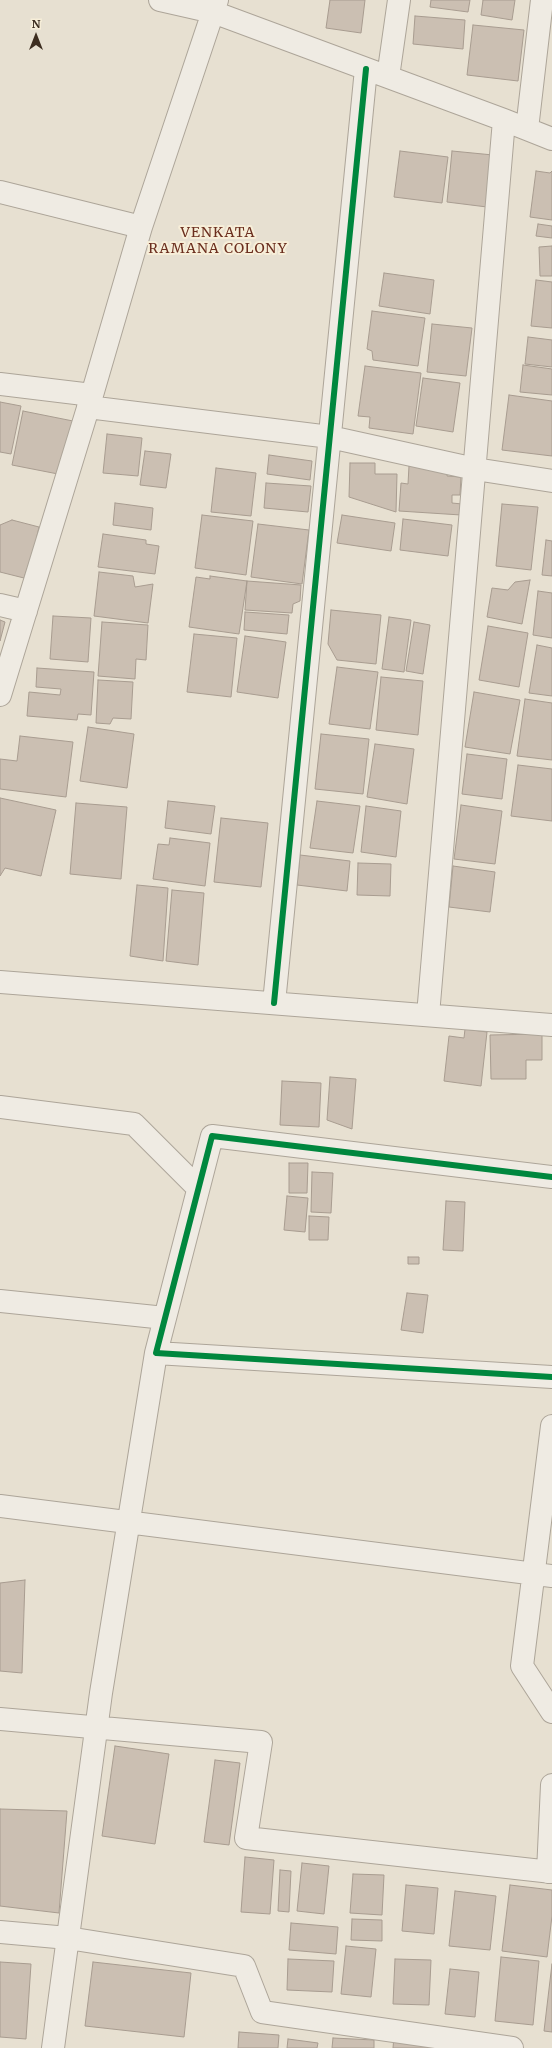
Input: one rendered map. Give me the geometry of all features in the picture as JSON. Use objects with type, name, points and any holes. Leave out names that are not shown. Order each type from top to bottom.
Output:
[{"type":"street","points":[[160,0],[215,6],[366,69],[552,139]]},
{"type":"street","points":[[388,77],[399,0]]},
{"type":"street","points":[[527,129],[542,0]]},
{"type":"street","points":[[0,695],[90,401],[141,227],[215,6]]},
{"type":"street","points":[[274,1003],[366,69]]},
{"type":"street","points":[[428,1015],[504,120]]},
{"type":"street","points":[[0,192],[141,227]]},
{"type":"street","points":[[0,384],[90,401],[330,437],[475,469],[552,481]]},
{"type":"street","points":[[0,605],[26,612]]},
{"type":"street","points":[[0,982],[552,1025]]},
{"type":"street","points":[[0,1107],[134,1124],[198,1188]]},
{"type":"street","points":[[52,2048],[97,1727],[156,1353],[212,1136],[552,1177]]},
{"type":"street","points":[[0,1301],[164,1318]]},
{"type":"street","points":[[156,1353],[552,1377]]},
{"type":"street","points":[[552,1426],[543,1575],[522,1666],[552,1712]]},
{"type":"street","points":[[0,1506],[543,1575]]},
{"type":"street","points":[[0,1719],[261,1742],[246,1838],[550,1872],[552,1784]]},
{"type":"street","points":[[0,1932],[68,1938],[244,1966],[262,2012],[512,2048]]},
{"type":"building","points":[[330,0],[365,0],[361,33],[326,28]]},
{"type":"building","points":[[431,0],[470,0],[468,12],[430,7]]},
{"type":"building","points":[[483,0],[515,0],[512,20],[481,15]]},
{"type":"building","points":[[415,16],[465,20],[463,49],[413,44]]},
{"type":"building","points":[[473,25],[524,30],[518,81],[467,75]]},
{"type":"building","points":[[400,151],[448,157],[442,203],[394,197]]},
{"type":"building","points":[[452,151],[493,155],[487,207],[447,202]]},
{"type":"building","points":[[536,171],[550,173],[552,171],[552,220],[530,217]]},
{"type":"building","points":[[538,224],[552,226],[552,238],[536,236]]},
{"type":"building","points":[[552,246],[552,276],[540,276],[539,247]]},
{"type":"building","points":[[384,273],[434,280],[430,314],[379,306]]},
{"type":"building","points":[[536,280],[552,282],[552,328],[531,326]]},
{"type":"building","points":[[372,311],[425,318],[418,366],[373,360],[372,351],[367,349]]},
{"type":"building","points":[[432,324],[472,328],[466,376],[427,372]]},
{"type":"building","points":[[528,337],[552,340],[552,367],[525,364]]},
{"type":"building","points":[[523,365],[552,369],[552,395],[520,392]]},
{"type":"building","points":[[365,366],[421,373],[413,434],[369,428],[370,417],[358,416]]},
{"type":"building","points":[[423,378],[460,383],[453,432],[416,426]]},
{"type":"building","points":[[509,395],[552,401],[552,456],[502,450]]},
{"type":"building","points":[[0,402],[21,406],[11,454],[0,452]]},
{"type":"building","points":[[23,411],[73,421],[58,474],[12,465]]},
{"type":"building","points":[[107,434],[142,438],[138,476],[103,473]]},
{"type":"building","points":[[145,451],[171,454],[166,488],[140,485]]},
{"type":"building","points":[[269,455],[312,461],[310,480],[267,474]]},
{"type":"building","points":[[350,463],[375,463],[375,474],[397,474],[396,512],[349,497]]},
{"type":"building","points":[[409,466],[448,469],[447,476],[461,477],[460,495],[452,495],[452,503],[462,504],[461,515],[399,511],[401,483],[408,484]]},
{"type":"building","points":[[216,468],[256,473],[251,516],[211,512]]},
{"type":"building","points":[[266,483],[311,486],[308,512],[264,508]]},
{"type":"building","points":[[115,503],[153,508],[151,530],[113,525]]},
{"type":"building","points":[[502,504],[538,507],[531,570],[496,566]]},
{"type":"building","points":[[202,515],[253,521],[246,575],[195,568]]},
{"type":"building","points":[[342,515],[395,523],[391,551],[337,543]]},
{"type":"building","points":[[403,519],[452,525],[448,556],[400,550]]},
{"type":"building","points":[[12,520],[39,527],[37,536],[43,537],[36,565],[29,563],[24,578],[0,572],[0,525]]},
{"type":"building","points":[[258,524],[309,530],[302,584],[251,577]]},
{"type":"building","points":[[103,534],[146,540],[146,544],[159,546],[155,574],[98,567]]},
{"type":"building","points":[[546,540],[552,541],[552,576],[542,575]]},
{"type":"building","points":[[99,572],[133,576],[135,587],[153,584],[148,623],[94,616]]},
{"type":"building","points":[[210,576],[247,581],[239,634],[189,627],[196,577],[210,579]]},
{"type":"building","points":[[530,580],[522,624],[487,617],[492,588],[508,590],[515,582]]},
{"type":"building","points":[[247,581],[301,585],[300,601],[293,604],[292,613],[245,610]]},
{"type":"building","points":[[538,591],[552,593],[552,638],[533,635]]},
{"type":"building","points":[[331,610],[381,615],[376,664],[337,660],[328,644]]},
{"type":"building","points":[[245,612],[289,615],[287,634],[244,630]]},
{"type":"building","points":[[53,616],[91,618],[88,662],[50,659]]},
{"type":"building","points":[[389,617],[411,620],[404,672],[382,669]]},
{"type":"building","points":[[0,620],[5,622],[0,641]]},
{"type":"building","points":[[102,622],[148,625],[146,660],[136,659],[135,679],[98,676]]},
{"type":"building","points":[[414,622],[430,625],[423,674],[406,671]]},
{"type":"building","points":[[488,626],[528,633],[519,687],[479,680]]},
{"type":"building","points":[[194,634],[237,638],[231,697],[187,692]]},
{"type":"building","points":[[245,636],[286,642],[278,698],[237,692]]},
{"type":"building","points":[[537,645],[552,648],[552,696],[529,693]]},
{"type":"building","points":[[337,667],[378,672],[370,729],[329,724]]},
{"type":"building","points":[[37,668],[94,672],[91,715],[78,714],[77,720],[27,716],[29,692],[60,695],[61,689],[36,687]]},
{"type":"building","points":[[381,677],[423,681],[418,735],[376,730]]},
{"type":"building","points":[[98,680],[133,682],[131,719],[113,718],[110,724],[96,723]]},
{"type":"building","points":[[474,692],[520,700],[510,754],[465,747]]},
{"type":"building","points":[[525,699],[552,703],[552,760],[517,756]]},
{"type":"building","points":[[88,727],[134,734],[127,788],[80,781]]},
{"type":"building","points":[[321,734],[369,739],[363,794],[315,789]]},
{"type":"building","points":[[20,736],[73,742],[66,797],[0,789],[0,759],[17,761]]},
{"type":"building","points":[[375,744],[414,749],[407,804],[367,797]]},
{"type":"building","points":[[467,754],[507,759],[502,799],[462,794]]},
{"type":"building","points":[[518,765],[552,769],[552,821],[511,816]]},
{"type":"building","points":[[0,798],[56,810],[41,876],[5,868],[0,876]]},
{"type":"building","points":[[168,801],[215,806],[211,834],[165,828]]},
{"type":"building","points":[[317,801],[360,806],[353,853],[310,848]]},
{"type":"building","points":[[76,803],[127,807],[121,879],[70,874]]},
{"type":"building","points":[[461,805],[502,811],[495,864],[454,859]]},
{"type":"building","points":[[366,806],[401,811],[396,857],[361,852]]},
{"type":"building","points":[[221,818],[268,823],[261,887],[214,882]]},
{"type":"building","points":[[170,838],[210,843],[205,886],[153,879],[158,844],[169,845]]},
{"type":"building","points":[[300,855],[350,861],[347,891],[297,885]]},
{"type":"building","points":[[358,863],[391,864],[390,896],[357,895]]},
{"type":"building","points":[[453,866],[495,872],[490,912],[449,907]]},
{"type":"building","points":[[137,885],[168,888],[163,961],[130,956]]},
{"type":"building","points":[[172,890],[204,893],[198,965],[166,961]]},
{"type":"building","points":[[465,1029],[487,1032],[481,1086],[444,1081],[449,1036],[464,1038]]},
{"type":"building","points":[[542,1034],[542,1060],[526,1060],[526,1079],[491,1079],[490,1035]]},
{"type":"building","points":[[330,1077],[356,1079],[352,1129],[327,1120]]},
{"type":"building","points":[[282,1081],[321,1083],[319,1127],[280,1125]]},
{"type":"building","points":[[289,1163],[308,1163],[307,1193],[289,1193]]},
{"type":"building","points":[[312,1172],[333,1173],[331,1213],[311,1212]]},
{"type":"building","points":[[287,1196],[308,1198],[305,1232],[284,1230]]},
{"type":"building","points":[[446,1201],[465,1202],[463,1251],[443,1250]]},
{"type":"building","points":[[309,1216],[329,1217],[328,1240],[309,1240]]},
{"type":"building","points":[[408,1257],[419,1257],[419,1264],[408,1264]]},
{"type":"building","points":[[407,1293],[428,1295],[423,1333],[401,1330]]},
{"type":"building","points":[[25,1580],[22,1673],[0,1671],[0,1583]]},
{"type":"building","points":[[115,1746],[169,1754],[155,1844],[102,1836]]},
{"type":"building","points":[[215,1760],[240,1763],[229,1845],[204,1842]]},
{"type":"building","points":[[0,1809],[67,1811],[59,1913],[0,1906]]},
{"type":"building","points":[[245,1857],[274,1860],[270,1914],[241,1912]]},
{"type":"building","points":[[302,1863],[329,1866],[324,1914],[297,1911]]},
{"type":"building","points":[[280,1870],[291,1871],[289,1912],[278,1911]]},
{"type":"building","points":[[353,1874],[384,1875],[382,1915],[350,1913]]},
{"type":"building","points":[[406,1885],[438,1888],[434,1934],[402,1931]]},
{"type":"building","points":[[510,1885],[552,1890],[552,1916],[547,1957],[502,1951]]},
{"type":"building","points":[[455,1891],[496,1896],[490,1950],[449,1946]]},
{"type":"building","points":[[352,1919],[382,1920],[382,1941],[351,1940]]},
{"type":"building","points":[[291,1923],[338,1927],[336,1954],[289,1950]]},
{"type":"building","points":[[346,1946],[376,1949],[371,1997],[341,1994]]},
{"type":"building","points":[[501,1957],[539,1961],[533,2025],[495,2021]]},
{"type":"building","points":[[288,1959],[334,1961],[332,1992],[287,1990]]},
{"type":"building","points":[[395,1959],[431,1960],[429,2005],[393,2004]]},
{"type":"building","points":[[0,1962],[31,1964],[26,2039],[0,2037]]},
{"type":"building","points":[[93,1962],[191,1973],[184,2037],[85,2026]]},
{"type":"building","points":[[552,1964],[552,2032],[544,2031]]},
{"type":"building","points":[[450,1969],[479,1972],[475,2017],[445,2014]]},
{"type":"building","points":[[239,2032],[279,2035],[278,2048],[238,2048]]},
{"type":"building","points":[[394,2036],[433,2038],[433,2048],[393,2048]]},
{"type":"building","points":[[333,2038],[374,2040],[374,2048],[332,2048]]},
{"type":"building","points":[[288,2039],[318,2043],[317,2048],[287,2048]]},
{"type":"cycle path","points":[[274,1003],[366,69]]},
{"type":"cycle path","points":[[552,1177],[212,1136],[156,1353],[552,1377]]},
{"type":"district","name":"VENKATA RAMANA COLONY","points":[[218,242]]}]
